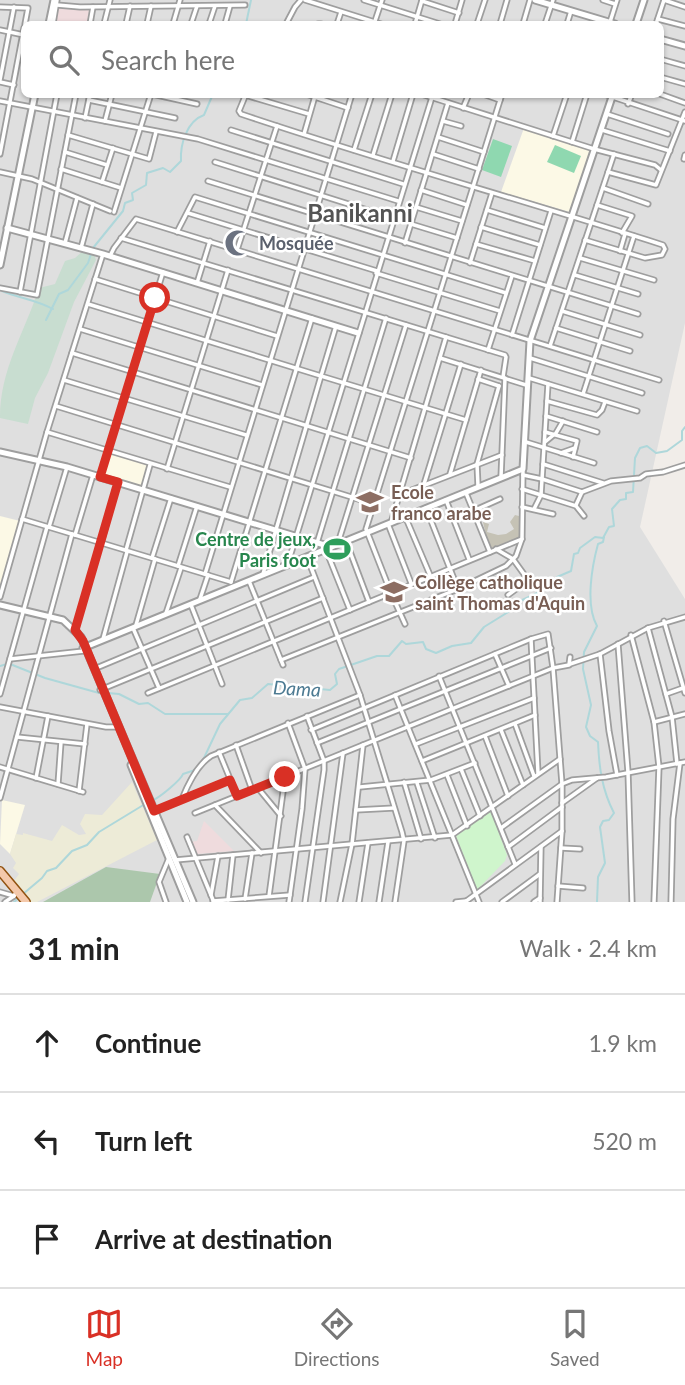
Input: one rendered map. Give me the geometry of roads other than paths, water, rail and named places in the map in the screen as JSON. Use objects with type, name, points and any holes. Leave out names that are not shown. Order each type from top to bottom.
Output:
[{"type":"main road","points":[[0,874],[19,898]]},
{"type":"street","points":[[75,7],[76,0]]},
{"type":"street","points":[[105,21],[110,0]]},
{"type":"street","points":[[142,0],[142,7]]},
{"type":"street","points":[[174,21],[180,0]]},
{"type":"street","points":[[288,21],[295,7],[303,0],[366,21]]},
{"type":"street","points":[[364,0],[381,3],[430,21]]},
{"type":"street","points":[[416,21],[422,0],[459,12]]},
{"type":"street","points":[[456,21],[462,0]]},
{"type":"street","points":[[478,21],[485,0]]},
{"type":"street","points":[[500,21],[507,0]]},
{"type":"street","points":[[524,21],[533,0],[552,3],[603,21]]},
{"type":"street","points":[[603,0],[616,2],[612,21]]},
{"type":"street","points":[[637,21],[644,0]]},
{"type":"street","points":[[685,7],[664,0],[658,19],[685,26]]},
{"type":"street","points":[[52,21],[56,2],[75,7],[245,5]]},
{"type":"street","points":[[376,21],[381,3]]},
{"type":"street","points":[[546,21],[552,3]]},
{"type":"street","points":[[210,21],[216,4]]},
{"type":"street","points":[[226,21],[230,5]]},
{"type":"street","points":[[90,21],[93,6]]},
{"type":"street","points":[[127,21],[130,6]]},
{"type":"street","points":[[148,21],[151,6]]},
{"type":"street","points":[[192,21],[197,6]]},
{"type":"street","points":[[0,7],[28,8],[26,21]]},
{"type":"street","points":[[13,85],[0,81],[14,7]]},
{"type":"street","points":[[568,21],[571,11]]},
{"type":"street","points":[[338,21],[341,12]]},
{"type":"street","points":[[590,21],[592,17]]},
{"type":"street","points":[[0,30],[21,34]]},
{"type":"street","points":[[664,40],[685,46]]},
{"type":"street","points":[[0,154],[21,49]]},
{"type":"street","points":[[664,60],[685,66]]},
{"type":"street","points":[[664,78],[685,84]]},
{"type":"street","points":[[664,95],[685,103]]},
{"type":"street","points":[[0,265],[34,98]]},
{"type":"street","points":[[20,292],[56,98]]},
{"type":"street","points":[[0,289],[37,296],[75,98]]},
{"type":"street","points":[[85,117],[90,98]]},
{"type":"street","points":[[93,98],[175,118]]},
{"type":"street","points":[[105,121],[111,98]]},
{"type":"street","points":[[0,172],[41,183],[112,211],[150,98]]},
{"type":"street","points":[[169,98],[197,104]]},
{"type":"street","points":[[244,98],[239,113],[663,244],[665,252],[647,258],[585,240]]},
{"type":"street","points":[[255,98],[309,114]]},
{"type":"street","points":[[304,134],[314,98]]},
{"type":"street","points":[[320,98],[348,108]]},
{"type":"street","points":[[200,601],[222,514],[351,98]]},
{"type":"street","points":[[354,150],[371,98]]},
{"type":"street","points":[[373,155],[391,98]]},
{"type":"street","points":[[393,161],[412,98]]},
{"type":"street","points":[[288,565],[431,98]]},
{"type":"street","points":[[437,98],[594,149],[655,165],[662,170]]},
{"type":"street","points":[[463,108],[467,98]]},
{"type":"street","points":[[405,624],[366,533],[501,98]]},
{"type":"street","points":[[553,136],[566,98]]},
{"type":"street","points":[[572,142],[586,98]]},
{"type":"street","points":[[249,581],[282,662],[399,611],[458,589],[498,570],[513,559],[522,539],[523,442],[530,341],[611,98]]},
{"type":"street","points":[[616,98],[684,121]]},
{"type":"street","points":[[628,104],[630,98]]},
{"type":"street","points":[[0,101],[198,139],[398,201]]},
{"type":"street","points":[[405,243],[448,103]]},
{"type":"street","points":[[608,172],[655,186],[684,121],[685,112]]},
{"type":"street","points":[[605,113],[668,134]]},
{"type":"street","points":[[443,121],[461,126]]},
{"type":"street","points":[[237,250],[277,126]]},
{"type":"street","points":[[231,130],[403,184]]},
{"type":"street","points":[[600,130],[670,151]]},
{"type":"street","points":[[68,135],[149,159],[156,132]]},
{"type":"street","points":[[438,137],[484,152]]},
{"type":"street","points":[[102,182],[113,148]]},
{"type":"street","points":[[65,152],[107,165]]},
{"type":"street","points":[[433,154],[478,169]]},
{"type":"street","points":[[550,346],[614,154]]},
{"type":"street","points":[[655,165],[666,160]]},
{"type":"street","points":[[215,162],[393,218]]},
{"type":"street","points":[[61,169],[121,188]]},
{"type":"street","points":[[208,181],[638,314]]},
{"type":"street","points":[[603,188],[648,204]]},
{"type":"street","points":[[421,190],[467,205]]},
{"type":"street","points":[[470,263],[492,193]]},
{"type":"street","points":[[65,243],[77,197]]},
{"type":"street","points":[[177,232],[195,197],[506,293]]},
{"type":"street","points":[[80,248],[93,204]]},
{"type":"street","points":[[597,205],[632,216],[620,251]]},
{"type":"street","points":[[416,207],[462,221]]},
{"type":"street","points":[[487,210],[545,228]]},
{"type":"street","points":[[512,335],[551,211]]},
{"type":"street","points":[[187,213],[500,311]]},
{"type":"street","points":[[110,256],[136,219],[659,380]]},
{"type":"street","points":[[411,224],[457,238]]},
{"type":"street","points":[[589,229],[598,226]]},
{"type":"street","points":[[481,227],[540,245]]},
{"type":"street","points":[[7,228],[110,256],[358,332]]},
{"type":"street","points":[[583,394],[634,236]]},
{"type":"street","points":[[121,237],[506,355],[502,388],[477,464],[478,486]]},
{"type":"street","points":[[197,283],[210,242]]},
{"type":"street","points":[[476,244],[535,261]]},
{"type":"street","points":[[0,597],[47,432],[103,254]]},
{"type":"street","points":[[580,258],[654,280]]},
{"type":"street","points":[[167,469],[228,270]]},
{"type":"street","points":[[100,477],[163,272]]},
{"type":"street","points":[[575,275],[638,294]]},
{"type":"street","points":[[488,350],[512,276]]},
{"type":"street","points":[[95,279],[278,336]]},
{"type":"street","points":[[88,304],[466,420]]},
{"type":"street","points":[[562,311],[640,335]]},
{"type":"street","points":[[231,582],[312,318]]},
{"type":"street","points":[[317,543],[386,318]]},
{"type":"street","points":[[350,610],[332,547],[354,498],[406,325]]},
{"type":"street","points":[[262,576],[336,326]]},
{"type":"street","points":[[556,328],[630,351]]},
{"type":"street","points":[[80,329],[262,385]]},
{"type":"street","points":[[411,583],[389,524],[446,337]]},
{"type":"street","points":[[72,353],[411,458]]},
{"type":"street","points":[[440,358],[504,378],[548,384],[637,411]]},
{"type":"street","points":[[528,358],[642,393]]},
{"type":"street","points":[[424,484],[461,364]]},
{"type":"street","points":[[450,474],[481,370]]},
{"type":"street","points":[[478,379],[502,388]]},
{"type":"street","points":[[64,380],[247,435]]},
{"type":"street","points":[[534,509],[541,495],[548,384]]},
{"type":"street","points":[[501,478],[502,388]]},
{"type":"street","points":[[547,401],[597,415],[605,401]]},
{"type":"street","points":[[56,406],[374,504]]},
{"type":"street","points":[[546,416],[597,432]]},
{"type":"street","points":[[545,442],[564,421]]},
{"type":"street","points":[[47,432],[231,487]]},
{"type":"street","points":[[545,432],[576,441],[573,457]]},
{"type":"street","points":[[523,442],[594,463]]},
{"type":"street","points":[[561,453],[575,448]]},
{"type":"street","points":[[0,452],[67,467],[332,547]]},
{"type":"street","points":[[397,495],[502,455]]},
{"type":"street","points":[[103,641],[151,464]]},
{"type":"street","points":[[543,464],[603,483]]},
{"type":"street","points":[[10,659],[84,649],[501,478],[523,472],[582,492],[603,483],[640,478],[646,474],[685,465]]},
{"type":"street","points":[[0,694],[67,467]]},
{"type":"street","points":[[0,798],[49,617],[93,475]]},
{"type":"street","points":[[75,630],[118,482]]},
{"type":"street","points":[[523,489],[576,506],[584,516]]},
{"type":"street","points":[[466,491],[490,552]]},
{"type":"street","points":[[576,506],[582,492]]},
{"type":"street","points":[[159,688],[134,628],[170,498]]},
{"type":"street","points":[[473,511],[500,499]]},
{"type":"street","points":[[446,500],[469,559]]},
{"type":"street","points":[[165,615],[197,506]]},
{"type":"street","points":[[522,507],[553,514]]},
{"type":"street","points":[[426,508],[458,589]]},
{"type":"street","points":[[405,516],[430,575]]},
{"type":"street","points":[[22,519],[239,585]]},
{"type":"street","points":[[148,692],[522,539]]},
{"type":"street","points":[[346,541],[369,602]]},
{"type":"street","points":[[496,550],[513,559],[526,579],[508,595]]},
{"type":"street","points":[[306,557],[360,695],[404,841],[395,902]]},
{"type":"street","points":[[94,669],[314,577]]},
{"type":"street","points":[[101,689],[323,598]]},
{"type":"street","points":[[191,605],[222,684]]},
{"type":"street","points":[[0,607],[63,620],[83,641],[84,649],[192,902]]},
{"type":"street","points":[[49,617],[70,629],[84,649],[101,689]]},
{"type":"street","points":[[195,813],[553,668],[600,654],[631,635],[664,621],[685,618]]},
{"type":"street","points":[[664,621],[684,690],[666,694]]},
{"type":"street","points":[[648,628],[672,717],[681,763],[673,819],[671,902]]},
{"type":"street","points":[[311,730],[548,634],[562,784],[557,902]]},
{"type":"street","points":[[631,635],[654,722],[659,767],[654,902]]},
{"type":"street","points":[[531,639],[536,774]]},
{"type":"street","points":[[618,644],[628,772],[632,902]]},
{"type":"street","points":[[317,743],[551,648]]},
{"type":"street","points":[[495,654],[509,686]]},
{"type":"street","points":[[600,654],[608,731],[617,775]]},
{"type":"street","points":[[570,657],[570,664]]},
{"type":"street","points":[[439,676],[515,864]]},
{"type":"street","points":[[181,799],[205,760],[360,695]]},
{"type":"street","points":[[395,695],[479,902]]},
{"type":"street","points":[[416,744],[535,698]]},
{"type":"street","points":[[0,707],[117,728]]},
{"type":"street","points":[[654,722],[685,714]]},
{"type":"street","points":[[422,761],[535,715]]},
{"type":"street","points":[[36,778],[48,716]]},
{"type":"street","points":[[306,902],[324,761],[307,716]]},
{"type":"street","points":[[288,723],[305,769],[289,902]]},
{"type":"street","points":[[0,767],[81,791],[87,724]]},
{"type":"street","points":[[515,724],[536,774]]},
{"type":"street","points":[[501,730],[523,785]]},
{"type":"street","points":[[485,736],[508,796]]},
{"type":"street","points":[[17,737],[85,744]]},
{"type":"street","points":[[58,784],[61,742]]},
{"type":"street","points":[[236,745],[253,790]]},
{"type":"street","points":[[340,902],[352,844],[363,745]]},
{"type":"street","points":[[219,752],[237,796]]},
{"type":"street","points":[[323,902],[343,753]]},
{"type":"street","points":[[172,859],[452,835],[560,759]]},
{"type":"street","points":[[360,787],[431,780],[475,763]]},
{"type":"street","points":[[501,828],[562,784],[572,780],[681,763]]},
{"type":"street","points":[[461,769],[480,816]]},
{"type":"street","points":[[446,774],[467,825]]},
{"type":"street","points":[[270,896],[285,777]]},
{"type":"street","points":[[509,847],[597,778]]},
{"type":"street","points":[[150,806],[181,799],[230,780]]},
{"type":"street","points":[[404,782],[421,839]]},
{"type":"street","points":[[416,783],[435,838]]},
{"type":"street","points":[[258,788],[281,816]]},
{"type":"street","points":[[215,805],[261,853]]},
{"type":"street","points":[[356,810],[394,808]]},
{"type":"street","points":[[456,902],[465,902],[562,831]]},
{"type":"street","points":[[187,837],[213,900]]},
{"type":"street","points":[[379,902],[388,842]]},
{"type":"street","points":[[359,902],[368,843]]},
{"type":"street","points":[[534,902],[540,900],[541,847]]},
{"type":"street","points":[[561,848],[580,849]]},
{"type":"street","points":[[245,899],[253,853]]},
{"type":"street","points":[[228,900],[233,855]]},
{"type":"street","points":[[213,900],[218,856]]},
{"type":"street","points":[[166,902],[159,882],[172,859]]},
{"type":"street","points":[[172,859],[187,902]]},
{"type":"street","points":[[502,902],[541,874]]},
{"type":"street","points":[[558,886],[583,888]]},
{"type":"street","points":[[0,892],[19,898]]},
{"type":"street","points":[[213,900],[290,895]]},
{"type":"street","points":[[5,902],[19,898]]},
{"type":"waterway","points":[[247,21],[251,0]]},
{"type":"waterway","points":[[93,248],[123,211],[125,203],[133,200],[132,193],[146,185],[147,173],[163,168],[170,172],[181,161],[186,134],[193,122],[204,115],[211,98]]},
{"type":"waterway","points":[[46,320],[59,294],[68,290],[88,263],[91,254]]},
{"type":"waterway","points":[[2,291],[53,309]]},
{"type":"waterway","name":"Dama","points":[[203,760],[220,724],[240,700],[252,698],[268,684],[330,690],[337,684],[335,674],[339,669],[377,656],[389,656],[402,641],[406,644],[423,642],[426,649],[436,653],[452,646],[471,643],[484,627],[513,609],[518,602],[550,587],[557,577],[571,571],[574,554],[595,537],[603,538],[609,527],[614,526],[612,509],[620,500],[626,499],[626,493],[633,492],[635,458],[640,448],[647,446],[656,453],[667,451],[682,440],[685,427]]},
{"type":"waterway","points":[[597,902],[598,877],[605,863],[600,827],[603,821],[609,820],[614,813],[602,778],[598,742],[590,736],[586,727],[591,705],[583,669],[584,652],[597,626],[590,597],[598,544],[603,542],[604,537]]},
{"type":"waterway","points":[[0,666],[7,664]]},
{"type":"waterway","points":[[10,664],[45,678],[99,693]]},
{"type":"waterway","points":[[108,693],[119,694],[139,704],[148,703],[165,714],[228,714]]},
{"type":"waterway","name":"Dama","points":[[153,800],[183,774],[195,770]]},
{"type":"waterway","name":"Dama","points":[[23,894],[47,871],[56,868],[72,851],[87,845],[99,832],[145,804]]},
{"type":"waterway","points":[[14,902],[19,898]]},
{"type":"place","name":"Mosquée","points":[[238,243]]},
{"type":"place","name":"Ecole franco arabe","points":[[370,502]]},
{"type":"place","name":"Centre de jeux, Paris foot","points":[[337,549]]},
{"type":"place","name":"Collège catholique saint Thomas d'Aquin","points":[[394,592]]},
{"type":"district","name":"Banikanni","points":[[360,212]]}]
